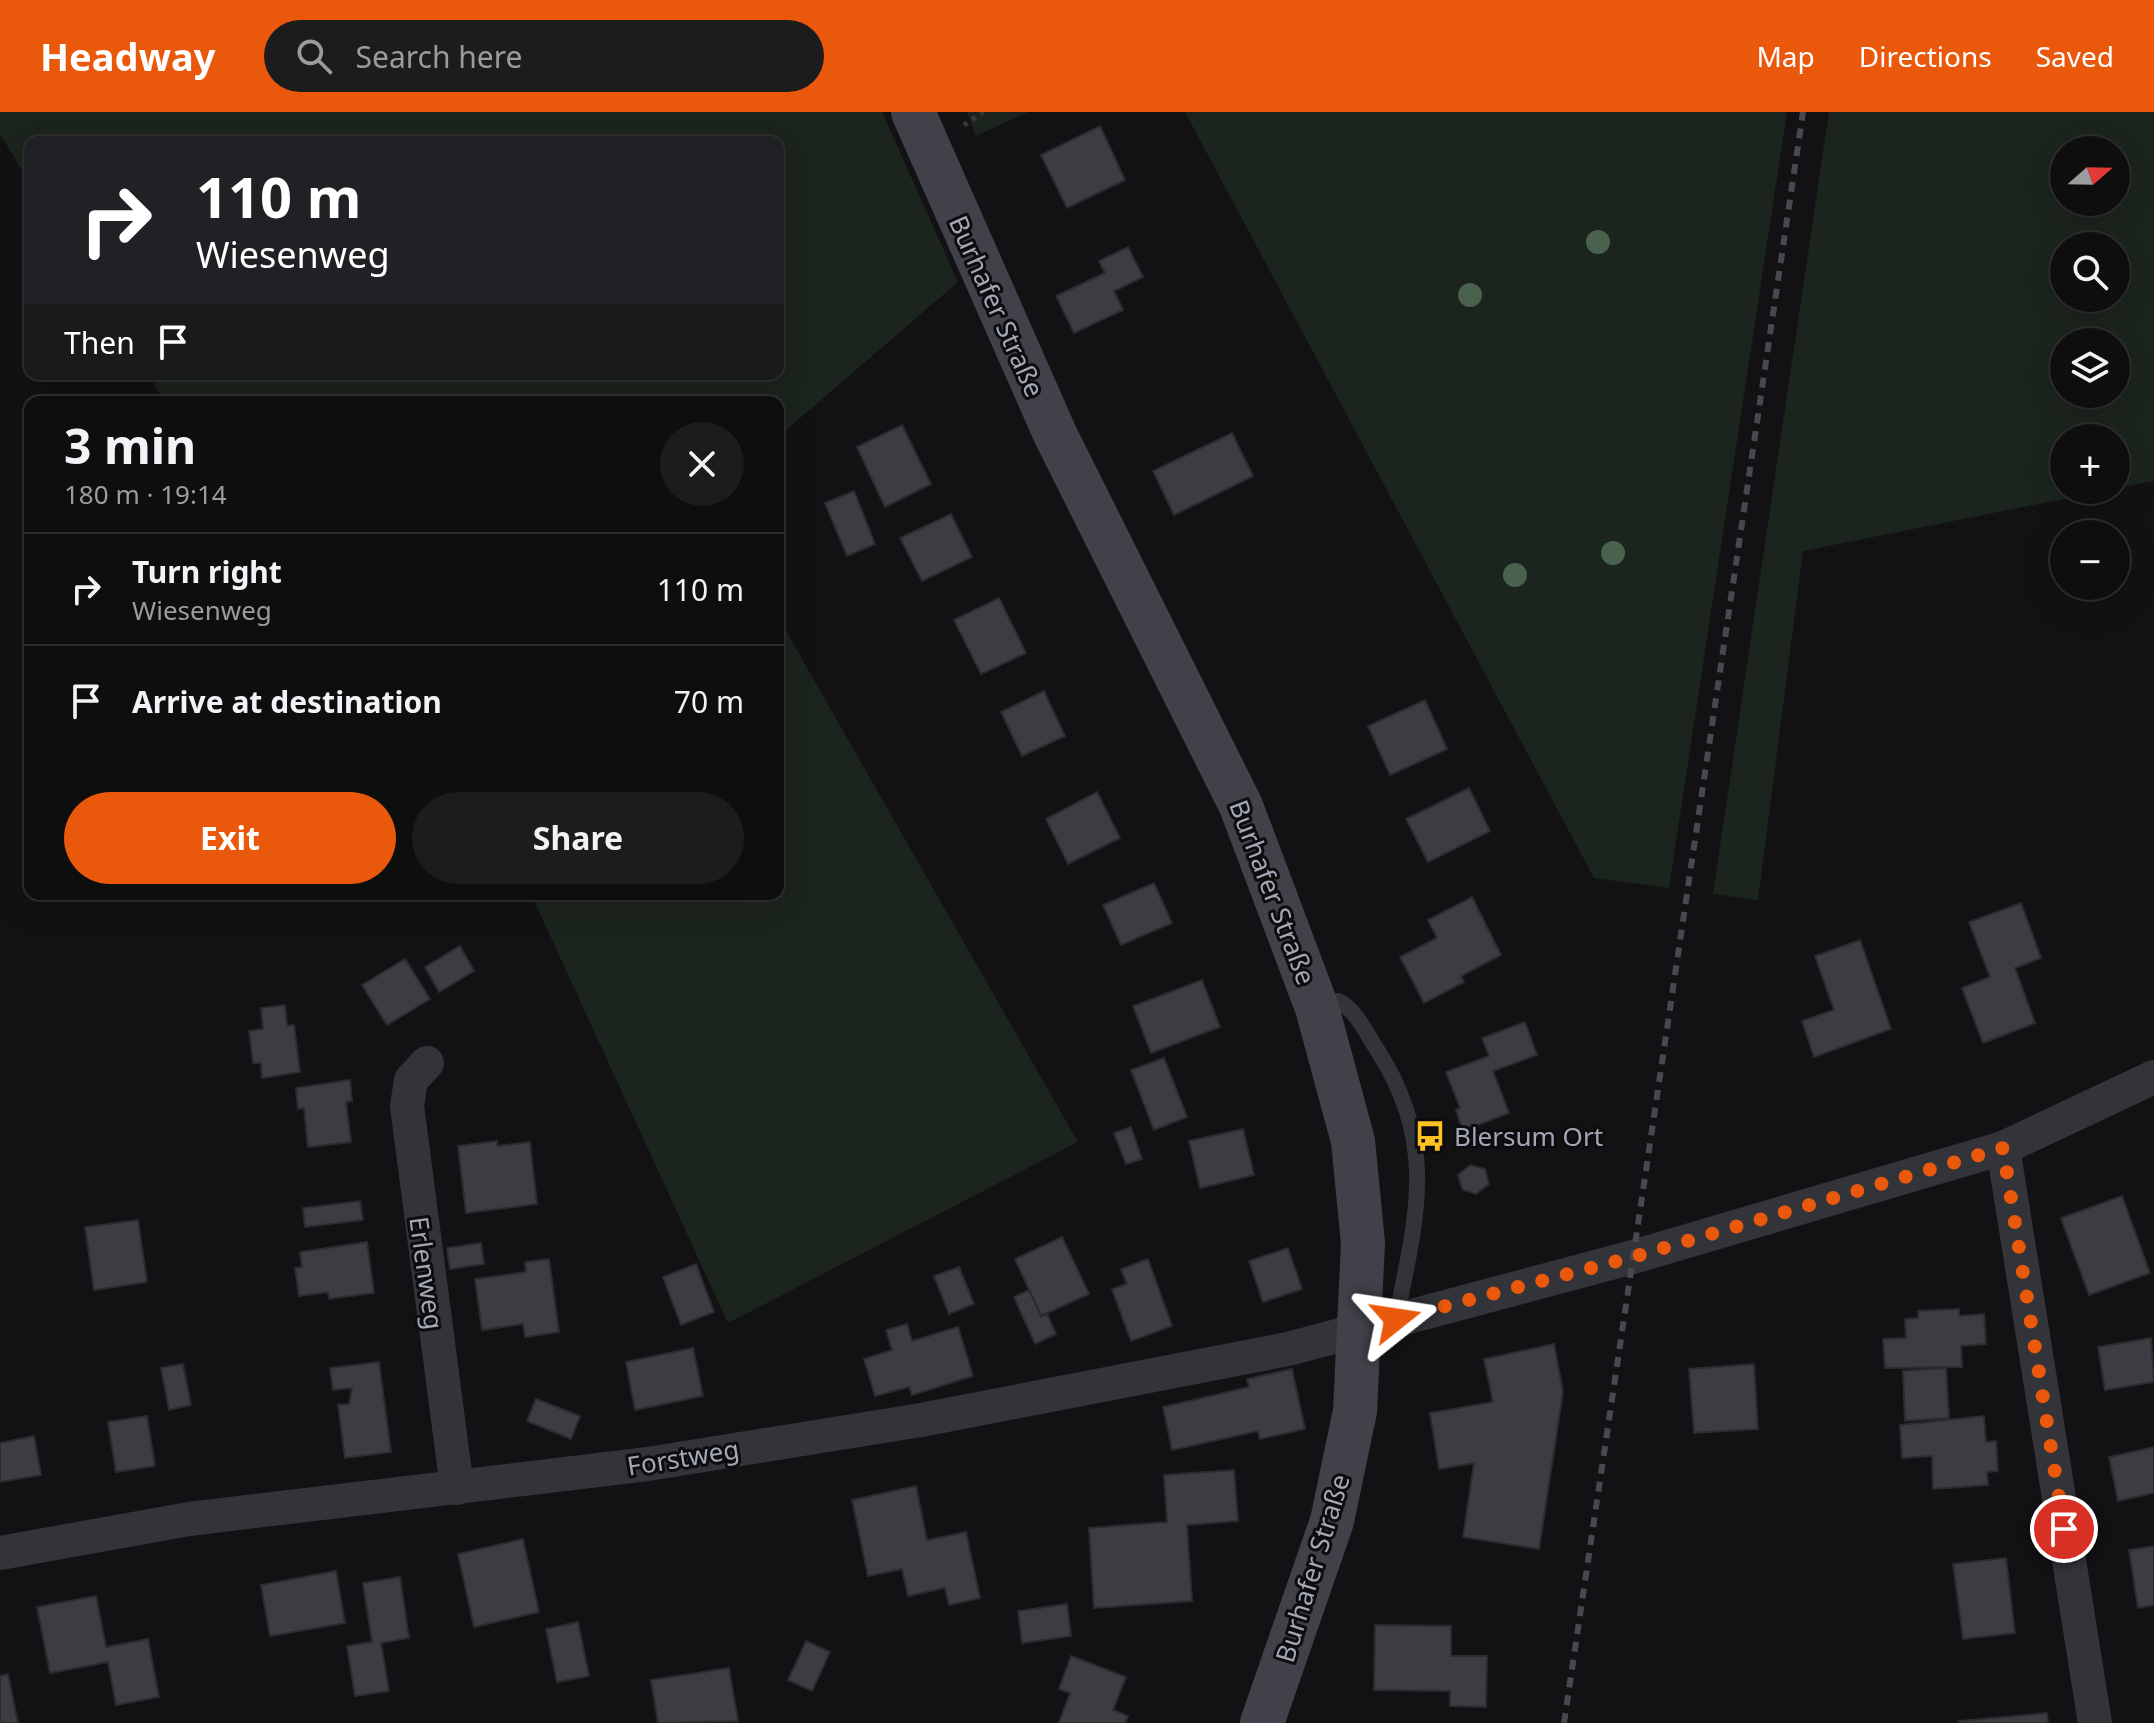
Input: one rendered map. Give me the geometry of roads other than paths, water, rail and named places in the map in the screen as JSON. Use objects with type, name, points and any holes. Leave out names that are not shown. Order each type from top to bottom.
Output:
[{"type":"main road","name":"Burhafer Straße","points":[[913,112],[1055,434],[1241,806],[1317,1008],[1353,1141],[1363,1243],[1378,1324],[1355,1411],[1332,1521],[1262,1723]]},
{"type":"street","name":"Erlenweg","points":[[427,1063],[411,1080],[407,1106],[457,1488]]},
{"type":"street","name":"Forstweg","points":[[0,1553],[189,1519],[648,1464],[921,1420],[1288,1349],[1633,1257],[2003,1148],[2154,1077]]},
{"type":"street","points":[[2003,1148],[2095,1723]]},
{"type":"lane","points":[[1317,1008],[1338,1001],[1350,1007],[1382,1057],[1406,1105],[1419,1163],[1413,1232],[1378,1324]]},
{"type":"railway","points":[[1564,1723],[1803,112]]},
{"type":"place","name":"Blersum Ort","points":[[1430,1136]]}]
